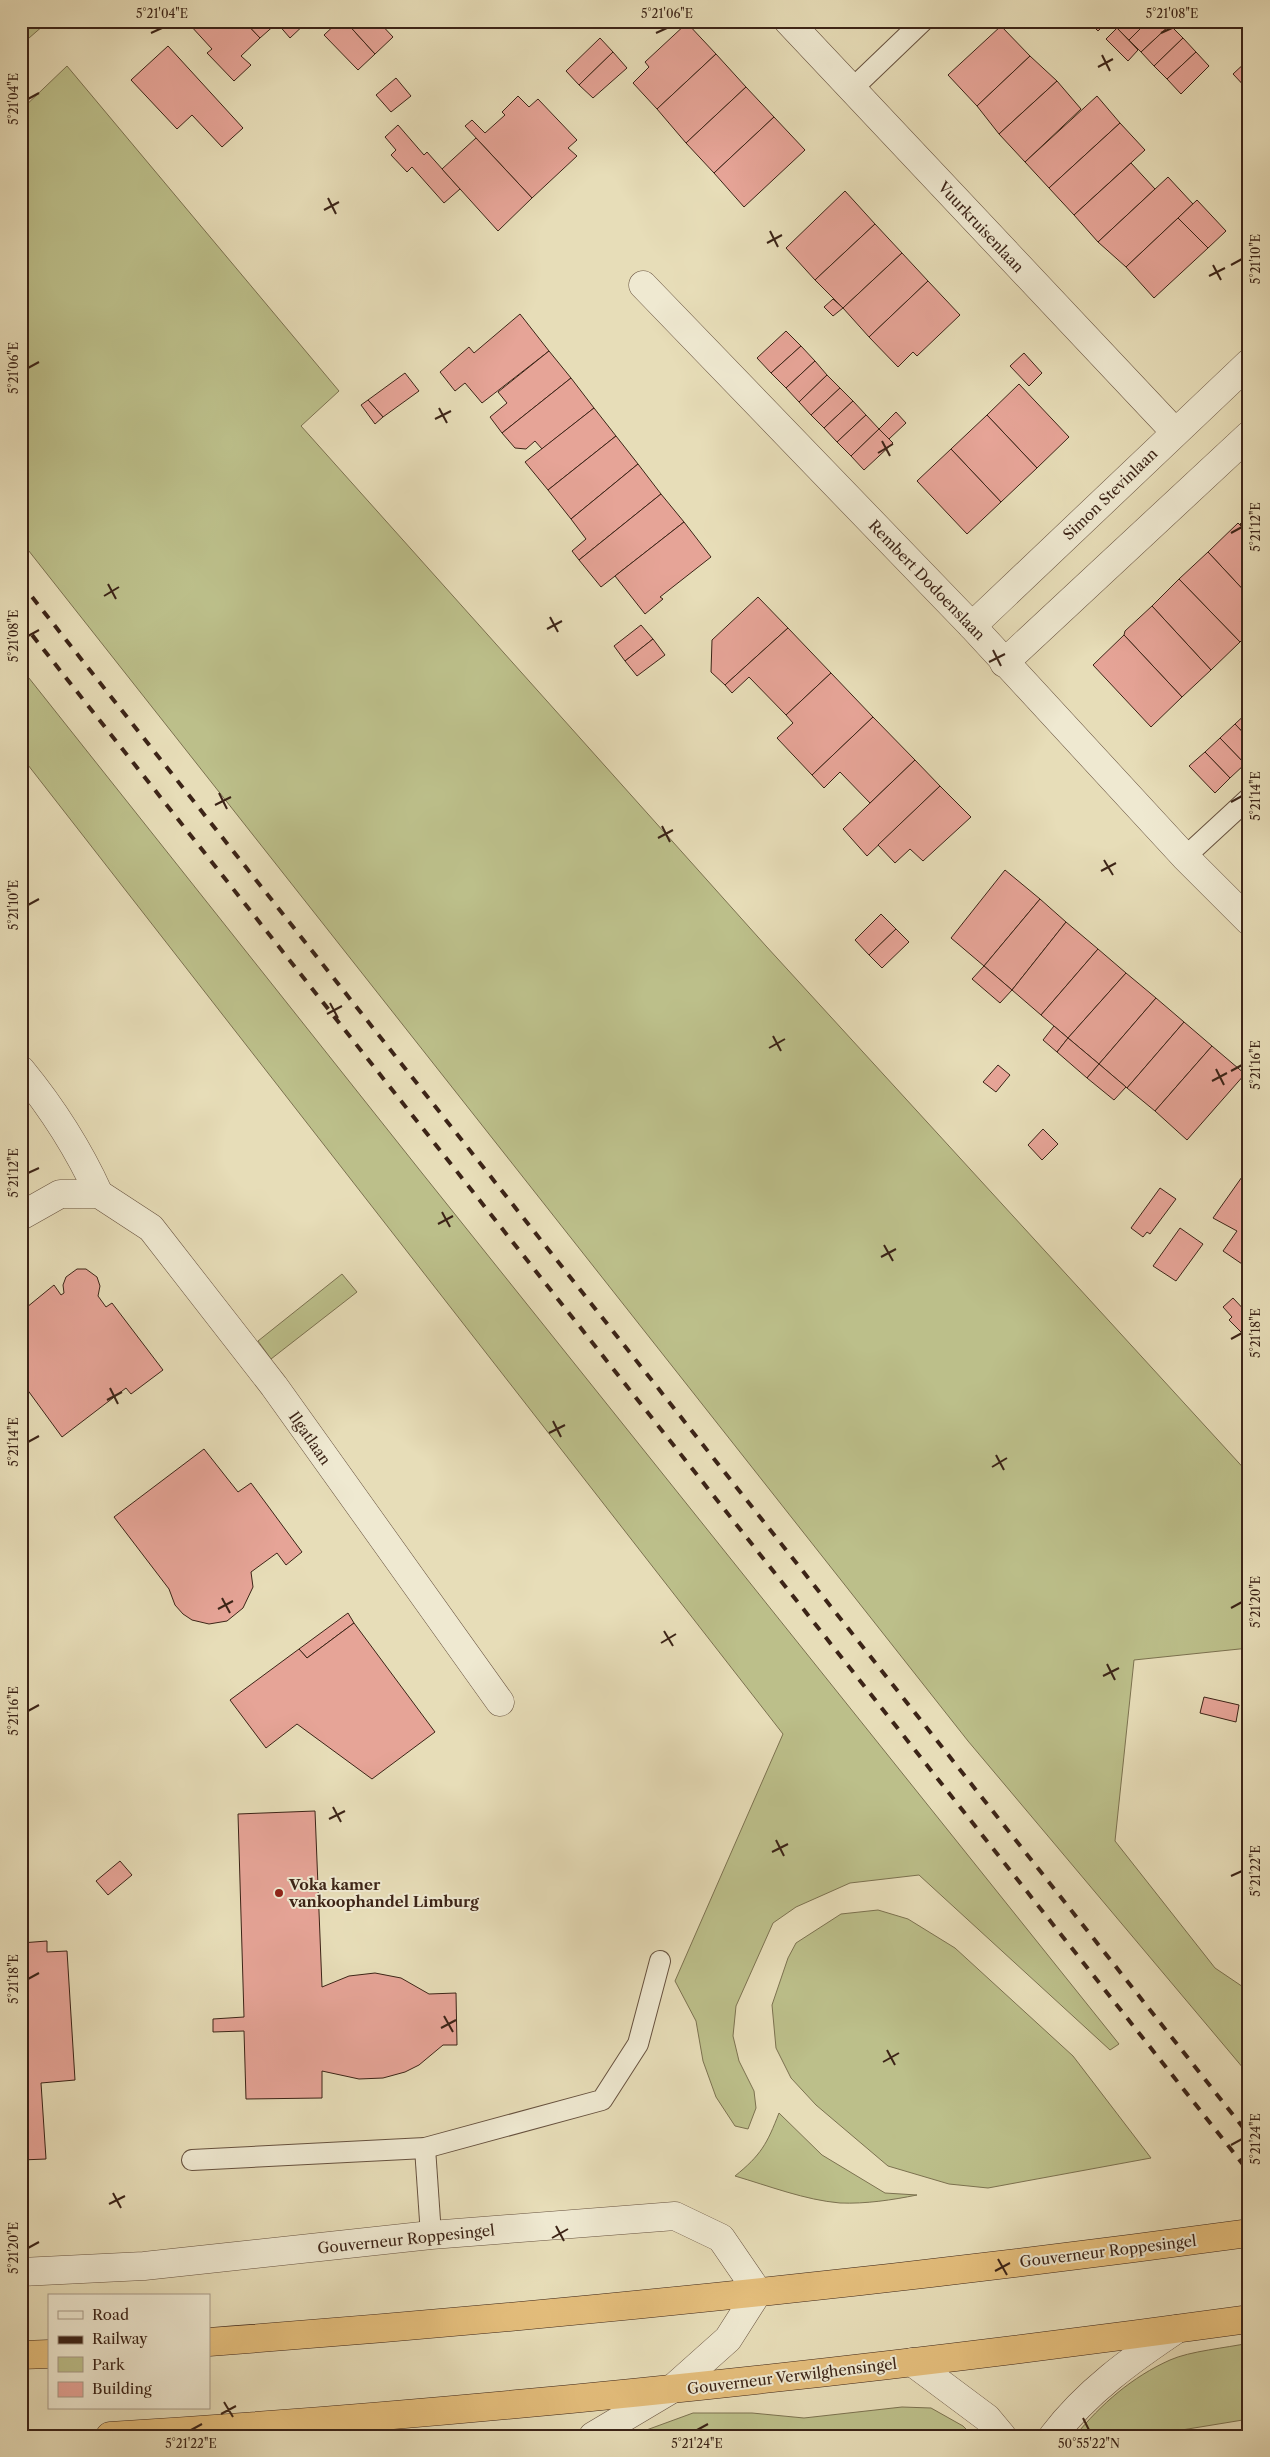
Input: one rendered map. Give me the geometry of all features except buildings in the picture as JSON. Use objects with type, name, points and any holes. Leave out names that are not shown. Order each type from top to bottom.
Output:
[{"type":"highway","name":"Gouverneur Roppesingel","points":[[210,2342],[412,2327],[758,2292],[954,2271],[1249,2233]]},
{"type":"highway","points":[[912,2362],[1249,2319]]},
{"type":"highway","points":[[21,2355],[48,2354]]},
{"type":"highway","name":"Gouverneur Verwilghensingel","points":[[672,2389],[912,2362]]},
{"type":"highway","points":[[110,2436],[272,2426],[672,2389]]},
{"type":"street","name":"Vuurkruisenlaan","points":[[788,21],[1175,432]]},
{"type":"street","name":"Rembert Dodoenslaan","points":[[644,285],[972,626],[1004,663],[1185,857],[1249,921]]},
{"type":"street","name":"Simon Stevinlaan","points":[[972,626],[1249,363]]},
{"type":"street","points":[[1004,663],[1249,435]]},
{"type":"street","points":[[21,1070],[48,1103],[80,1153],[99,1194],[60,1194],[21,1216]]},
{"type":"street","name":"Ilgatlaan","points":[[99,1194],[150,1228],[274,1386],[500,1702]]},
{"type":"street","name":"Gouverneur Roppesingel","points":[[21,2272],[144,2266],[431,2235],[676,2216],[721,2238],[758,2292]]},
{"type":"street","points":[[593,2436],[672,2389],[728,2339],[758,2292]]},
{"type":"street","points":[[1053,2436],[1067,2418],[1128,2362],[1177,2329]]},
{"type":"street","points":[[912,2362],[987,2418],[1002,2436]]},
{"type":"lane","points":[[851,90],[923,21]]},
{"type":"lane","points":[[1185,857],[1249,798]]},
{"type":"lane","points":[[192,2160],[425,2148],[602,2100],[638,2044],[660,1961]]},
{"type":"lane","points":[[425,2148],[431,2235]]},
{"type":"green space","points":[[21,21],[41,21],[44,25],[21,45]]},
{"type":"green space","points":[[67,66],[339,391],[301,426],[766,946],[1249,1474],[1249,1648],[1134,1660],[1115,1841],[1215,1968],[1249,1991],[1249,2075],[968,1741],[21,541],[21,110]]},
{"type":"green space","points":[[21,668],[422,1173],[1119,2044],[1110,2050],[919,1875],[850,1883],[796,1907],[773,1923],[736,2006],[733,2036],[739,2061],[754,2091],[756,2108],[748,2129],[735,2126],[716,2097],[703,2061],[696,2021],[675,1981],[783,1734],[21,756]]},
{"type":"green space","points":[[342,1274],[357,1292],[271,1359],[258,1341]]},
{"type":"green space","points":[[878,1910],[908,1919],[955,1948],[1073,2056],[1151,2158],[988,2188],[949,2184],[888,2166],[816,2105],[791,2078],[776,2048],[772,2005],[788,1958],[796,1943],[841,1914]]},
{"type":"green space","points":[[779,2113],[822,2155],[885,2193],[917,2195],[879,2201],[840,2203],[800,2196],[735,2176],[751,2162],[762,2148],[771,2133]]},
{"type":"green space","points":[[1249,2343],[1249,2419],[1145,2436],[1075,2436],[1106,2402],[1130,2383],[1156,2367],[1188,2354]]},
{"type":"green space","points":[[902,2407],[931,2408],[963,2426],[973,2436],[630,2436],[693,2413],[752,2413],[804,2418]]},
{"type":"railway","points":[[21,583],[1249,2135]]},
{"type":"railway","points":[[21,621],[1249,2172]]},
{"type":"place","name":"Voka kamer vankoophandel Limburg","points":[[279,1893]]}]
